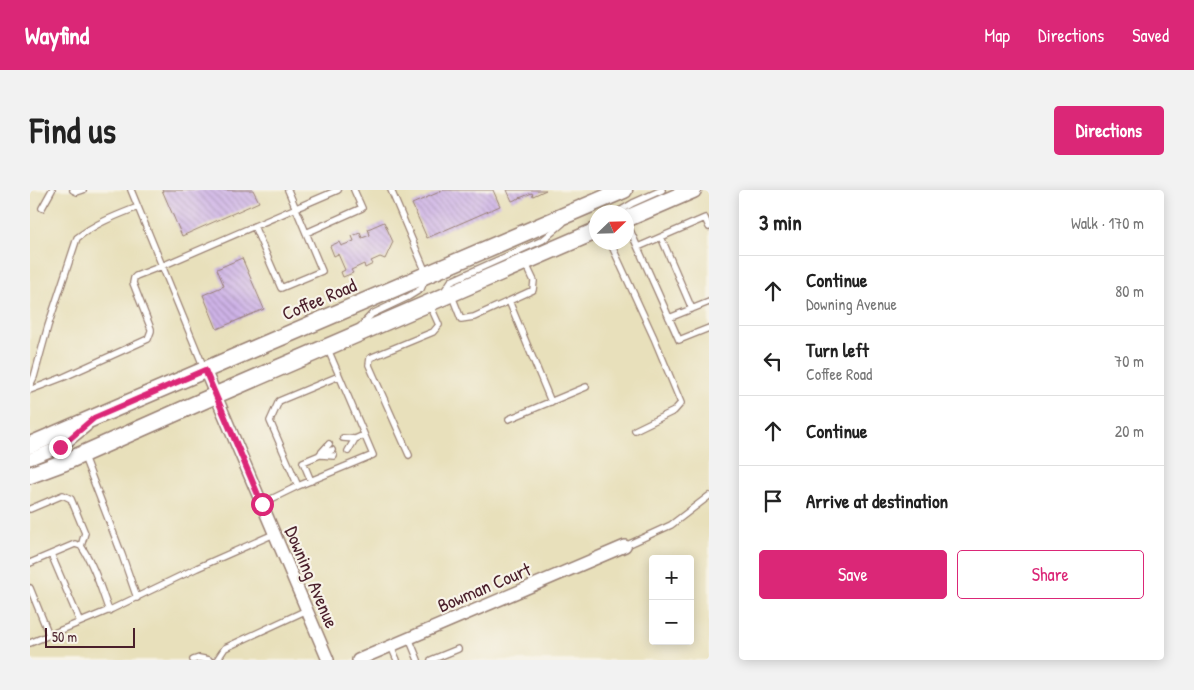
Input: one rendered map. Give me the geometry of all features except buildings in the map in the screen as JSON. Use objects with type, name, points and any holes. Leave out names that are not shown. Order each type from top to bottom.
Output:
[{"type":"main road","name":"Coffee Road","points":[[30,445],[624,190]]},
{"type":"main road","points":[[634,216],[693,190]]},
{"type":"main road","points":[[30,475],[83,454],[589,234]]},
{"type":"street","name":"Downing Avenue","points":[[205,370],[328,660]]},
{"type":"street","points":[[30,459],[60,447],[94,418]]},
{"type":"street","name":"Bowman Court","points":[[358,660],[625,546]]},
{"type":"lane","points":[[42,208],[52,190]]},
{"type":"lane","points":[[73,190],[77,192],[83,190]]},
{"type":"lane","points":[[131,190],[205,370]]},
{"type":"lane","points":[[254,226],[281,288],[322,271],[288,190]]},
{"type":"lane","points":[[30,390],[64,377],[148,339],[151,329],[133,282],[136,276],[338,190]]},
{"type":"lane","points":[[306,233],[362,208],[354,190]]},
{"type":"lane","points":[[349,338],[372,314],[408,297],[420,289],[426,275],[392,190]]},
{"type":"lane","points":[[630,205],[662,190]]},
{"type":"lane","points":[[30,385],[77,238],[104,221],[138,207]]},
{"type":"lane","points":[[409,455],[369,365],[370,358],[433,332],[439,325],[440,299],[451,280],[543,240],[578,210]]},
{"type":"lane","points":[[638,247],[707,218],[709,227]]},
{"type":"lane","points":[[661,237],[692,309]]},
{"type":"lane","points":[[634,238],[679,340],[709,328]]},
{"type":"lane","points":[[614,250],[681,403],[674,411],[635,430]]},
{"type":"lane","points":[[440,299],[461,319],[474,317],[533,290],[534,281],[526,262]]},
{"type":"lane","points":[[509,301],[551,402]]},
{"type":"lane","points":[[669,318],[709,302]]},
{"type":"lane","points":[[262,504],[298,486],[372,455],[327,347]]},
{"type":"lane","points":[[298,486],[270,421],[278,401],[340,376]]},
{"type":"lane","points":[[509,419],[586,387]]},
{"type":"lane","points":[[344,441],[364,435]]},
{"type":"lane","points":[[348,451],[355,439]]},
{"type":"lane","points":[[311,481],[303,462],[332,450],[319,455]]},
{"type":"lane","points":[[83,454],[122,555],[136,598]]},
{"type":"lane","points":[[30,509],[63,495],[71,499],[85,533],[82,546],[109,610]]},
{"type":"lane","points":[[625,546],[671,525],[709,496]]},
{"type":"lane","points":[[30,642],[109,610],[274,534]]},
{"type":"lane","points":[[30,563],[75,544],[82,546]]},
{"type":"lane","points":[[51,554],[80,622]]},
{"type":"lane","points":[[30,588],[49,635]]},
{"type":"lane","points":[[217,660],[225,648],[306,610]]},
{"type":"lane","points":[[410,638],[418,660]]},
{"type":"lane","points":[[390,646],[396,660]]},
{"type":"lane","points":[[431,660],[458,649]]},
{"type":"lane","points":[[193,660],[199,658],[209,660]]},
{"type":"route","points":[[60,447],[94,418],[205,370],[262,504]]}]
